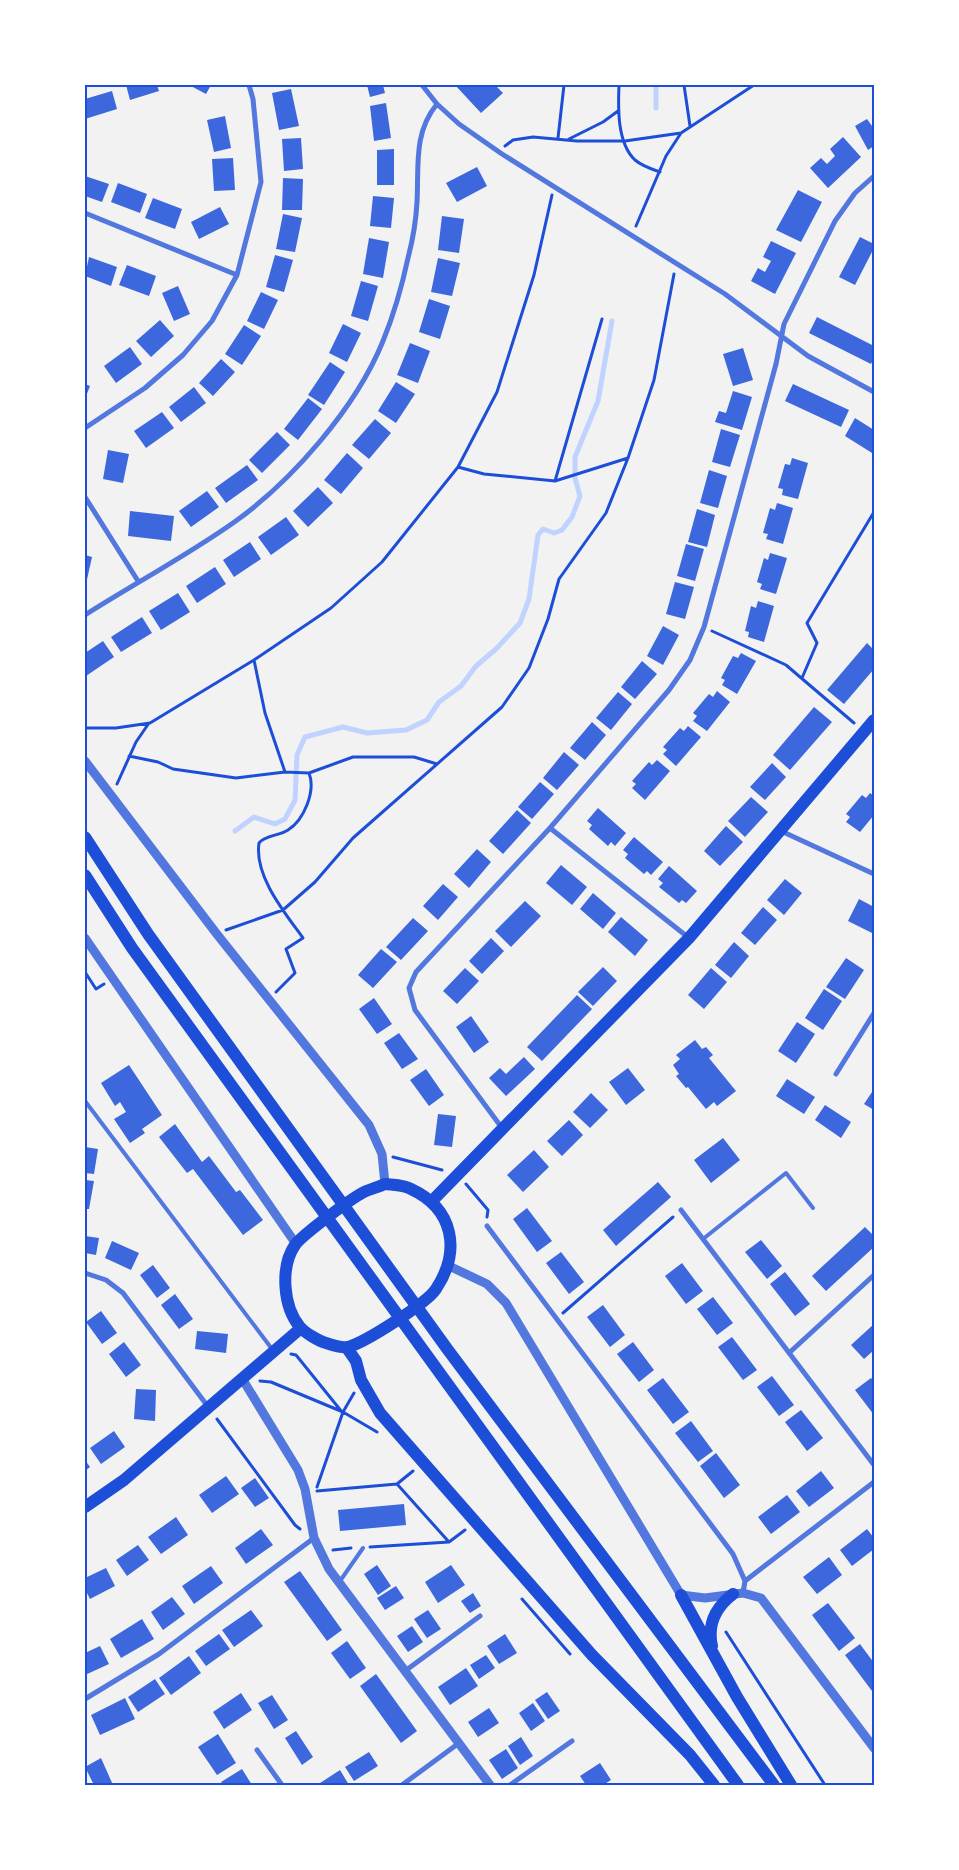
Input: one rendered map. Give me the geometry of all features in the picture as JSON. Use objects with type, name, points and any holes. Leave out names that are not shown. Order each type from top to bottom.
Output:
[{"type":"main road","points":[[432,1201],[689,938],[874,720]]},
{"type":"main road","points":[[85,837],[148,934],[448,1350],[774,1785]]},
{"type":"main road","points":[[85,875],[132,948],[738,1785]]},
{"type":"main road","points":[[385,1184],[409,1188],[432,1201],[446,1222],[452,1241],[449,1266],[435,1291],[378,1334],[346,1348],[325,1343],[301,1328],[289,1305],[286,1274],[288,1261],[296,1244],[307,1235],[363,1192],[385,1184]]},
{"type":"main road","points":[[85,1507],[124,1480],[243,1380],[301,1328]]},
{"type":"main road","points":[[346,1348],[356,1361],[362,1380],[386,1420],[592,1655],[690,1755],[714,1785]]},
{"type":"main road","points":[[713,1651],[710,1631],[713,1618],[724,1601],[738,1593]]},
{"type":"main road","points":[[681,1595],[791,1785]]},
{"type":"street","points":[[85,428],[145,388],[183,356],[212,321],[237,275],[261,182],[253,99],[249,85]]},
{"type":"street","points":[[422,85],[437,104],[459,124],[502,154],[554,185],[742,306],[808,356],[874,392]]},
{"type":"street","points":[[85,615],[232,524],[282,482],[321,439],[361,382],[382,343],[404,275],[413,239],[417,203],[420,138],[425,120],[437,104]]},
{"type":"street","points":[[503,1130],[415,1010],[409,988],[416,972],[550,828],[669,690],[690,660],[704,627],[776,364],[781,336],[789,313],[835,221],[855,193],[874,176]]},
{"type":"street","points":[[85,213],[237,275]]},
{"type":"street","points":[[85,497],[138,581]]},
{"type":"street","points":[[85,761],[216,933],[369,1125],[382,1154],[385,1184]]},
{"type":"street","points":[[550,828],[689,938]]},
{"type":"street","points":[[780,830],[874,874]]},
{"type":"street","points":[[85,938],[276,1212],[296,1244]]},
{"type":"street","points":[[836,1074],[874,1013]]},
{"type":"street","points":[[681,1210],[874,1465]]},
{"type":"street","points":[[487,1226],[734,1554],[745,1581]]},
{"type":"street","points":[[449,1266],[487,1284],[506,1303],[681,1595],[705,1598],[738,1593],[756,1596],[766,1602],[874,1748]]},
{"type":"street","points":[[85,1273],[106,1280],[123,1293],[209,1408]]},
{"type":"street","points":[[789,1353],[874,1275]]},
{"type":"street","points":[[243,1380],[295,1462],[306,1496],[314,1538],[323,1559],[338,1582],[490,1785]]},
{"type":"street","points":[[738,1593],[745,1581],[874,1482]]},
{"type":"street","points":[[85,1699],[159,1654],[314,1538]]},
{"type":"street","points":[[405,1671],[480,1616]]},
{"type":"street","points":[[510,1785],[572,1741]]},
{"type":"street","points":[[402,1785],[459,1743]]},
{"type":"street","points":[[257,1750],[282,1785]]},
{"type":"lane","points":[[85,1101],[274,1351]]},
{"type":"lane","points":[[703,1239],[786,1173],[813,1208]]},
{"type":"lane","points":[[338,1582],[363,1548]]},
{"type":"path","points":[[558,138],[564,85]]},
{"type":"path","points":[[619,85],[618,111],[625,141],[635,160],[660,172]]},
{"type":"path","points":[[684,85],[690,126]]},
{"type":"path","points":[[632,235],[666,156],[682,133],[754,85]]},
{"type":"path","points":[[568,139],[603,122],[618,111]]},
{"type":"path","points":[[502,154],[506,144],[513,140],[533,137],[625,141],[682,133]]},
{"type":"path","points":[[85,728],[116,728],[150,723],[254,660],[331,608],[382,562],[458,467],[497,392],[534,275],[554,185]]},
{"type":"path","points":[[216,933],[283,910],[315,882],[353,838],[502,707],[529,668],[548,619],[559,579],[606,513],[628,458],[654,380],[676,263]]},
{"type":"path","points":[[556,481],[602,319]]},
{"type":"path","points":[[458,467],[484,474],[556,481],[628,458]]},
{"type":"path","points":[[802,678],[817,643],[807,623],[874,512]]},
{"type":"path","points":[[704,627],[786,665],[864,732]]},
{"type":"path","points":[[254,660],[265,713],[285,772]]},
{"type":"path","points":[[112,796],[129,756],[150,723]]},
{"type":"path","points":[[129,756],[158,762],[173,769],[236,778],[285,772],[309,773],[353,757],[414,757],[437,764]]},
{"type":"path","points":[[268,999],[294,973],[286,949],[304,938],[283,910],[269,886],[258,854],[258,843],[265,838],[287,830],[297,822],[308,799],[312,784],[309,773]]},
{"type":"path","points":[[85,974],[96,989],[112,978]]},
{"type":"path","points":[[557,1319],[681,1210]]},
{"type":"path","points":[[274,1351],[296,1355],[342,1412]]},
{"type":"path","points":[[243,1380],[271,1382],[342,1412]]},
{"type":"path","points":[[316,1491],[342,1412],[362,1380]]},
{"type":"path","points":[[209,1408],[294,1525],[330,1550],[449,1542],[466,1530]]},
{"type":"path","points":[[306,1496],[316,1491],[397,1484],[415,1470]]},
{"type":"path","points":[[397,1484],[449,1542]]},
{"type":"path","points":[[721,1625],[825,1785]]},
{"type":"building","points":[[126,85],[157,85],[159,91],[130,100]]},
{"type":"building","points":[[189,85],[211,85],[206,94]]},
{"type":"building","points":[[367,85],[383,85],[385,93],[370,97]]},
{"type":"building","points":[[455,85],[495,85],[503,93],[481,113]]},
{"type":"building","points":[[291,89],[299,126],[279,130],[272,93]]},
{"type":"building","points":[[112,91],[117,109],[85,119],[85,99]]},
{"type":"building","points":[[386,103],[391,138],[374,141],[370,106]]},
{"type":"building","points":[[225,116],[231,148],[214,152],[207,120]]},
{"type":"building","points":[[867,119],[872,126],[874,125],[874,146],[868,150],[855,126]]},
{"type":"building","points":[[843,137],[861,157],[828,188],[810,168],[821,158],[827,164],[835,156],[830,149]]},
{"type":"building","points":[[301,138],[303,169],[284,171],[282,139]]},
{"type":"building","points":[[394,149],[394,185],[377,185],[377,150]]},
{"type":"building","points":[[233,158],[235,190],[214,191],[212,159]]},
{"type":"building","points":[[477,167],[487,186],[457,202],[446,183]]},
{"type":"building","points":[[85,176],[109,184],[102,202],[85,196]]},
{"type":"building","points":[[283,178],[303,179],[302,210],[282,210]]},
{"type":"building","points":[[118,183],[147,194],[140,213],[111,202]]},
{"type":"building","points":[[798,190],[822,202],[801,242],[776,230]]},
{"type":"building","points":[[373,196],[394,198],[391,228],[370,226]]},
{"type":"building","points":[[153,198],[182,209],[175,229],[145,218]]},
{"type":"building","points":[[220,207],[229,224],[199,239],[191,222]]},
{"type":"building","points":[[283,214],[302,218],[295,252],[276,249]]},
{"type":"building","points":[[442,216],[464,219],[459,253],[438,250]]},
{"type":"building","points":[[860,237],[874,244],[874,248],[855,285],[839,277]]},
{"type":"building","points":[[369,238],[389,242],[383,278],[363,274]]},
{"type":"building","points":[[771,241],[796,253],[775,294],[751,281],[758,268],[765,272],[771,261],[763,257]]},
{"type":"building","points":[[275,255],[293,260],[284,292],[266,287]]},
{"type":"building","points":[[89,257],[117,267],[111,286],[85,276]]},
{"type":"building","points":[[438,258],[460,263],[452,296],[431,292]]},
{"type":"building","points":[[127,265],[156,276],[149,296],[119,285]]},
{"type":"building","points":[[361,281],[378,286],[368,321],[351,316]]},
{"type":"building","points":[[178,286],[190,314],[174,321],[162,293]]},
{"type":"building","points":[[261,292],[278,300],[264,329],[247,321]]},
{"type":"building","points":[[429,299],[450,306],[440,339],[419,332]]},
{"type":"building","points":[[817,317],[874,346],[874,358],[871,364],[809,333]]},
{"type":"building","points":[[160,320],[174,336],[151,357],[136,341]]},
{"type":"building","points":[[343,324],[361,333],[347,362],[329,353]]},
{"type":"building","points":[[244,325],[261,336],[242,365],[225,354]]},
{"type":"building","points":[[410,343],[430,351],[418,383],[397,375]]},
{"type":"building","points":[[130,347],[142,364],[116,383],[104,366]]},
{"type":"building","points":[[743,348],[753,380],[733,386],[723,354]]},
{"type":"building","points":[[221,359],[235,372],[213,396],[199,383]]},
{"type":"building","points":[[330,362],[345,372],[324,405],[308,395]]},
{"type":"building","points":[[396,382],[415,394],[396,423],[378,411]]},
{"type":"building","points":[[85,384],[90,386],[85,399]]},
{"type":"building","points":[[793,384],[849,410],[841,427],[785,401]]},
{"type":"building","points":[[194,387],[206,403],[181,422],[169,407]]},
{"type":"building","points":[[733,391],[752,397],[742,430],[715,422],[719,411],[726,413]]},
{"type":"building","points":[[308,398],[322,409],[298,440],[284,429]]},
{"type":"building","points":[[162,412],[174,428],[146,448],[134,431]]},
{"type":"building","points":[[855,418],[874,430],[874,449],[872,453],[845,436]]},
{"type":"building","points":[[375,419],[391,433],[369,459],[352,445]]},
{"type":"building","points":[[721,429],[740,435],[730,467],[712,462]]},
{"type":"building","points":[[277,432],[290,445],[262,473],[249,460]]},
{"type":"building","points":[[108,450],[129,454],[123,483],[103,479]]},
{"type":"building","points":[[347,453],[363,468],[341,494],[324,480]]},
{"type":"building","points":[[792,458],[808,463],[798,499],[782,495],[783,489],[778,488],[785,464],[790,465]]},
{"type":"building","points":[[247,465],[258,480],[226,503],[215,488]]},
{"type":"building","points":[[709,470],[727,476],[718,508],[700,503]]},
{"type":"building","points":[[318,487],[333,503],[308,527],[293,511]]},
{"type":"building","points":[[207,491],[219,507],[191,527],[179,511]]},
{"type":"building","points":[[777,503],[793,508],[783,544],[766,539],[768,534],[763,533],[770,508],[775,510]]},
{"type":"building","points":[[697,509],[715,515],[707,547],[688,542]]},
{"type":"building","points":[[130,511],[174,516],[171,541],[128,536]]},
{"type":"building","points":[[286,517],[299,535],[271,555],[258,537]]},
{"type":"building","points":[[250,542],[261,559],[234,577],[223,560]]},
{"type":"building","points":[[686,544],[704,549],[695,581],[677,576]]},
{"type":"building","points":[[770,553],[787,558],[776,594],[760,589],[762,584],[757,582],[764,558],[768,560]]},
{"type":"building","points":[[85,555],[92,557],[86,584],[85,584]]},
{"type":"building","points":[[215,567],[226,584],[197,603],[186,586]]},
{"type":"building","points":[[675,582],[694,587],[685,619],[666,614]]},
{"type":"building","points":[[178,593],[190,612],[161,630],[149,611]]},
{"type":"building","points":[[758,601],[774,606],[764,642],[748,637],[749,632],[745,631],[751,606],[756,608]]},
{"type":"building","points":[[142,617],[152,633],[121,652],[111,637]]},
{"type":"building","points":[[663,626],[679,635],[663,665],[647,656]]},
{"type":"building","points":[[103,641],[114,657],[86,676],[85,653]]},
{"type":"building","points":[[867,643],[874,650],[874,669],[844,704],[827,690]]},
{"type":"building","points":[[741,653],[756,661],[737,694],[722,685],[725,680],[721,678],[733,656],[738,658]]},
{"type":"building","points":[[642,661],[657,674],[635,699],[621,687]]},
{"type":"building","points":[[717,691],[730,702],[707,731],[693,721],[697,716],[693,713],[709,694],[713,697]]},
{"type":"building","points":[[618,692],[632,704],[611,730],[596,718]]},
{"type":"building","points":[[814,707],[832,722],[790,770],[773,755]]},
{"type":"building","points":[[592,722],[606,735],[585,760],[570,748]]},
{"type":"building","points":[[688,726],[701,737],[676,766],[663,754],[667,750],[663,747],[680,728],[684,731]]},
{"type":"building","points":[[564,752],[579,765],[557,790],[543,778]]},
{"type":"building","points":[[657,760],[670,771],[645,800],[632,788],[636,784],[632,781],[649,762],[652,765]]},
{"type":"building","points":[[772,763],[786,777],[765,800],[750,787]]},
{"type":"building","points":[[540,782],[554,794],[532,819],[518,807]]},
{"type":"building","points":[[870,793],[874,796],[874,815],[860,832],[846,822],[850,817],[846,814],[862,795],[866,798]]},
{"type":"building","points":[[751,797],[768,812],[745,837],[728,821]]},
{"type":"building","points":[[598,808],[626,833],[615,846],[611,842],[608,846],[589,829],[592,825],[587,821]]},
{"type":"building","points":[[517,810],[531,823],[503,854],[489,841]]},
{"type":"building","points":[[726,826],[743,842],[720,866],[704,851]]},
{"type":"building","points":[[634,837],[663,862],[651,875],[647,871],[644,874],[625,858],[628,854],[623,850]]},
{"type":"building","points":[[477,849],[491,862],[469,888],[454,874]]},
{"type":"building","points":[[561,865],[587,887],[572,905],[546,883]]},
{"type":"building","points":[[669,866],[697,891],[686,903],[682,900],[679,903],[659,887],[663,883],[658,879]]},
{"type":"building","points":[[785,879],[802,893],[784,915],[767,900]]},
{"type":"building","points":[[443,884],[458,897],[438,920],[423,906]]},
{"type":"building","points":[[593,893],[616,913],[603,929],[580,909]]},
{"type":"building","points":[[859,899],[874,907],[874,934],[848,921]]},
{"type":"building","points":[[525,901],[541,916],[511,947],[495,931]]},
{"type":"building","points":[[763,907],[777,920],[755,945],[741,933]]},
{"type":"building","points":[[621,917],[648,940],[635,956],[608,932]]},
{"type":"building","points":[[413,918],[428,931],[401,960],[386,947]]},
{"type":"building","points":[[491,938],[504,951],[482,974],[469,961]]},
{"type":"building","points":[[734,942],[749,956],[731,978],[715,965]]},
{"type":"building","points":[[381,949],[397,962],[373,988],[358,975]]},
{"type":"building","points":[[846,958],[864,970],[845,999],[826,987]]},
{"type":"building","points":[[603,967],[617,981],[593,1006],[578,992]]},
{"type":"building","points":[[465,968],[479,981],[457,1004],[443,991]]},
{"type":"building","points":[[711,968],[727,982],[704,1009],[688,995]]},
{"type":"building","points":[[824,989],[842,1001],[823,1030],[805,1018]]},
{"type":"building","points":[[577,995],[592,1009],[542,1061],[527,1047]]},
{"type":"building","points":[[374,998],[392,1024],[377,1034],[359,1009]]},
{"type":"building","points":[[471,1016],[489,1042],[474,1053],[456,1027]]},
{"type":"building","points":[[797,1022],[815,1034],[796,1063],[778,1051]]},
{"type":"building","points":[[399,1033],[418,1059],[402,1069],[384,1043]]},
{"type":"building","points":[[695,1040],[702,1049],[706,1047],[713,1055],[709,1058],[736,1091],[717,1106],[714,1102],[706,1109],[676,1076],[679,1074],[673,1065],[680,1059],[676,1055]]},
{"type":"building","points":[[524,1057],[535,1069],[506,1096],[489,1078],[500,1068],[506,1074]]},
{"type":"building","points":[[129,1065],[162,1115],[142,1129],[145,1133],[130,1143],[114,1119],[126,1112],[120,1102],[115,1106],[101,1083]]},
{"type":"building","points":[[628,1068],[645,1090],[626,1105],[609,1082]]},
{"type":"building","points":[[426,1069],[444,1095],[429,1106],[410,1080]]},
{"type":"building","points":[[787,1079],[815,1097],[804,1114],[776,1096]]},
{"type":"building","points":[[874,1089],[874,1110],[864,1104]]},
{"type":"building","points":[[591,1093],[608,1110],[590,1128],[573,1112]]},
{"type":"building","points":[[825,1105],[851,1122],[841,1138],[815,1120]]},
{"type":"building","points":[[438,1114],[456,1116],[452,1147],[434,1145]]},
{"type":"building","points":[[569,1120],[583,1135],[562,1156],[547,1141]]},
{"type":"building","points":[[175,1124],[202,1162],[209,1156],[236,1192],[240,1190],[263,1220],[243,1235],[193,1169],[187,1173],[159,1137]]},
{"type":"building","points":[[723,1138],[740,1160],[711,1183],[694,1160]]},
{"type":"building","points":[[85,1147],[98,1149],[94,1174],[85,1173]]},
{"type":"building","points":[[534,1150],[549,1167],[523,1192],[507,1175]]},
{"type":"building","points":[[85,1180],[94,1181],[89,1209],[85,1209]]},
{"type":"building","points":[[658,1182],[671,1197],[616,1246],[603,1230]]},
{"type":"building","points":[[527,1208],[552,1241],[537,1252],[513,1219]]},
{"type":"building","points":[[865,1227],[874,1236],[874,1247],[826,1291],[812,1276]]},
{"type":"building","points":[[85,1236],[99,1238],[96,1255],[85,1253]]},
{"type":"building","points":[[761,1240],[782,1266],[767,1279],[745,1252]]},
{"type":"building","points":[[112,1241],[139,1253],[131,1270],[105,1258]]},
{"type":"building","points":[[561,1252],[584,1282],[569,1294],[546,1263]]},
{"type":"building","points":[[682,1263],[703,1291],[686,1304],[665,1276]]},
{"type":"building","points":[[153,1265],[170,1288],[157,1298],[140,1275]]},
{"type":"building","points":[[785,1272],[810,1304],[795,1316],[770,1284]]},
{"type":"building","points":[[175,1294],[193,1319],[179,1329],[161,1305]]},
{"type":"building","points":[[713,1297],[733,1323],[717,1335],[697,1309]]},
{"type":"building","points":[[603,1305],[625,1335],[610,1347],[587,1317]]},
{"type":"building","points":[[101,1311],[117,1333],[102,1344],[86,1322]]},
{"type":"building","points":[[874,1324],[874,1350],[864,1359],[851,1345]]},
{"type":"building","points":[[197,1331],[228,1334],[226,1353],[195,1349]]},
{"type":"building","points":[[732,1337],[757,1370],[743,1380],[718,1347]]},
{"type":"building","points":[[124,1342],[141,1365],[126,1377],[109,1354]]},
{"type":"building","points":[[633,1342],[654,1370],[639,1382],[617,1354]]},
{"type":"building","points":[[772,1376],[794,1405],[779,1416],[757,1387]]},
{"type":"building","points":[[663,1378],[689,1412],[673,1424],[647,1390]]},
{"type":"building","points":[[871,1378],[874,1381],[874,1415],[855,1390]]},
{"type":"building","points":[[136,1389],[156,1390],[155,1421],[134,1419]]},
{"type":"building","points":[[801,1410],[823,1438],[807,1451],[785,1422]]},
{"type":"building","points":[[691,1421],[713,1451],[698,1462],[675,1433]]},
{"type":"building","points":[[114,1431],[125,1447],[101,1464],[90,1448]]},
{"type":"building","points":[[716,1453],[740,1485],[724,1498],[700,1466]]},
{"type":"building","points":[[85,1460],[90,1467],[85,1471]]},
{"type":"building","points":[[821,1471],[834,1488],[809,1507],[796,1491]]},
{"type":"building","points":[[226,1476],[239,1494],[212,1513],[199,1495]]},
{"type":"building","points":[[255,1478],[269,1498],[255,1507],[241,1488]]},
{"type":"building","points":[[787,1495],[800,1512],[771,1534],[758,1517]]},
{"type":"building","points":[[404,1504],[406,1525],[340,1531],[338,1510]]},
{"type":"building","points":[[176,1517],[188,1535],[161,1554],[148,1537]]},
{"type":"building","points":[[261,1529],[273,1545],[246,1564],[235,1548]]},
{"type":"building","points":[[867,1529],[874,1538],[874,1549],[852,1566],[840,1550]]},
{"type":"building","points":[[138,1545],[149,1560],[127,1576],[116,1560]]},
{"type":"building","points":[[829,1557],[842,1575],[817,1594],[803,1577]]},
{"type":"building","points":[[377,1565],[391,1586],[378,1595],[364,1574]]},
{"type":"building","points":[[451,1565],[465,1585],[438,1603],[425,1582]]},
{"type":"building","points":[[211,1566],[223,1583],[194,1604],[182,1586]]},
{"type":"building","points":[[106,1568],[115,1586],[90,1599],[85,1589],[85,1578]]},
{"type":"building","points":[[300,1571],[342,1630],[327,1641],[284,1582]]},
{"type":"building","points":[[396,1586],[404,1598],[385,1610],[377,1598]]},
{"type":"building","points":[[473,1593],[481,1606],[470,1613],[461,1601]]},
{"type":"building","points":[[172,1597],[185,1614],[163,1630],[151,1612]]},
{"type":"building","points":[[828,1603],[855,1638],[839,1651],[812,1615]]},
{"type":"building","points":[[251,1610],[263,1626],[234,1647],[222,1630]]},
{"type":"building","points":[[428,1610],[441,1629],[427,1638],[414,1619]]},
{"type":"building","points":[[142,1619],[154,1639],[121,1658],[110,1639]]},
{"type":"building","points":[[412,1626],[423,1642],[408,1652],[397,1636]]},
{"type":"building","points":[[219,1634],[230,1649],[206,1666],[195,1651]]},
{"type":"building","points":[[505,1634],[517,1653],[499,1664],[487,1646]]},
{"type":"building","points":[[347,1641],[366,1668],[350,1679],[331,1653]]},
{"type":"building","points":[[860,1644],[874,1663],[872,1691],[845,1655]]},
{"type":"building","points":[[100,1646],[109,1664],[85,1675],[85,1653]]},
{"type":"building","points":[[486,1655],[495,1668],[479,1679],[470,1665]]},
{"type":"building","points":[[189,1656],[201,1673],[171,1695],[159,1678]]},
{"type":"building","points":[[466,1668],[478,1686],[450,1705],[438,1687]]},
{"type":"building","points":[[376,1674],[417,1731],[401,1743],[360,1686]]},
{"type":"building","points":[[155,1679],[165,1694],[138,1712],[128,1697]]},
{"type":"building","points":[[547,1692],[560,1711],[548,1719],[535,1700]]},
{"type":"building","points":[[241,1693],[252,1710],[224,1729],[213,1712]]},
{"type":"building","points":[[272,1695],[288,1720],[274,1729],[258,1703]]},
{"type":"building","points":[[125,1698],[135,1719],[100,1735],[91,1715]]},
{"type":"building","points":[[533,1703],[545,1721],[531,1731],[519,1713]]},
{"type":"building","points":[[489,1708],[499,1723],[478,1737],[468,1722]]},
{"type":"building","points":[[296,1731],[313,1757],[302,1765],[285,1738]]},
{"type":"building","points":[[218,1734],[236,1763],[217,1775],[198,1747]]},
{"type":"building","points":[[521,1737],[533,1756],[520,1765],[508,1746]]},
{"type":"building","points":[[506,1749],[518,1768],[502,1779],[489,1760]]},
{"type":"building","points":[[369,1752],[378,1766],[354,1781],[345,1767]]},
{"type":"building","points":[[101,1758],[113,1785],[94,1785],[85,1767]]},
{"type":"building","points":[[600,1763],[611,1780],[603,1785],[586,1785],[580,1776]]},
{"type":"building","points":[[242,1769],[252,1785],[223,1785],[221,1782]]},
{"type":"building","points":[[340,1770],[349,1785],[317,1785]]},
{"type":"waterway","points":[[656,85],[656,108]]},
{"type":"waterway","points":[[235,831],[254,817],[275,824],[285,819],[295,800],[297,755],[305,737],[343,727],[367,733],[406,730],[427,720],[439,702],[461,686],[476,666],[496,649],[520,623],[529,599],[538,535],[543,529],[554,533],[562,530],[572,517],[580,496],[575,478],[575,457],[598,401],[612,321]]}]
